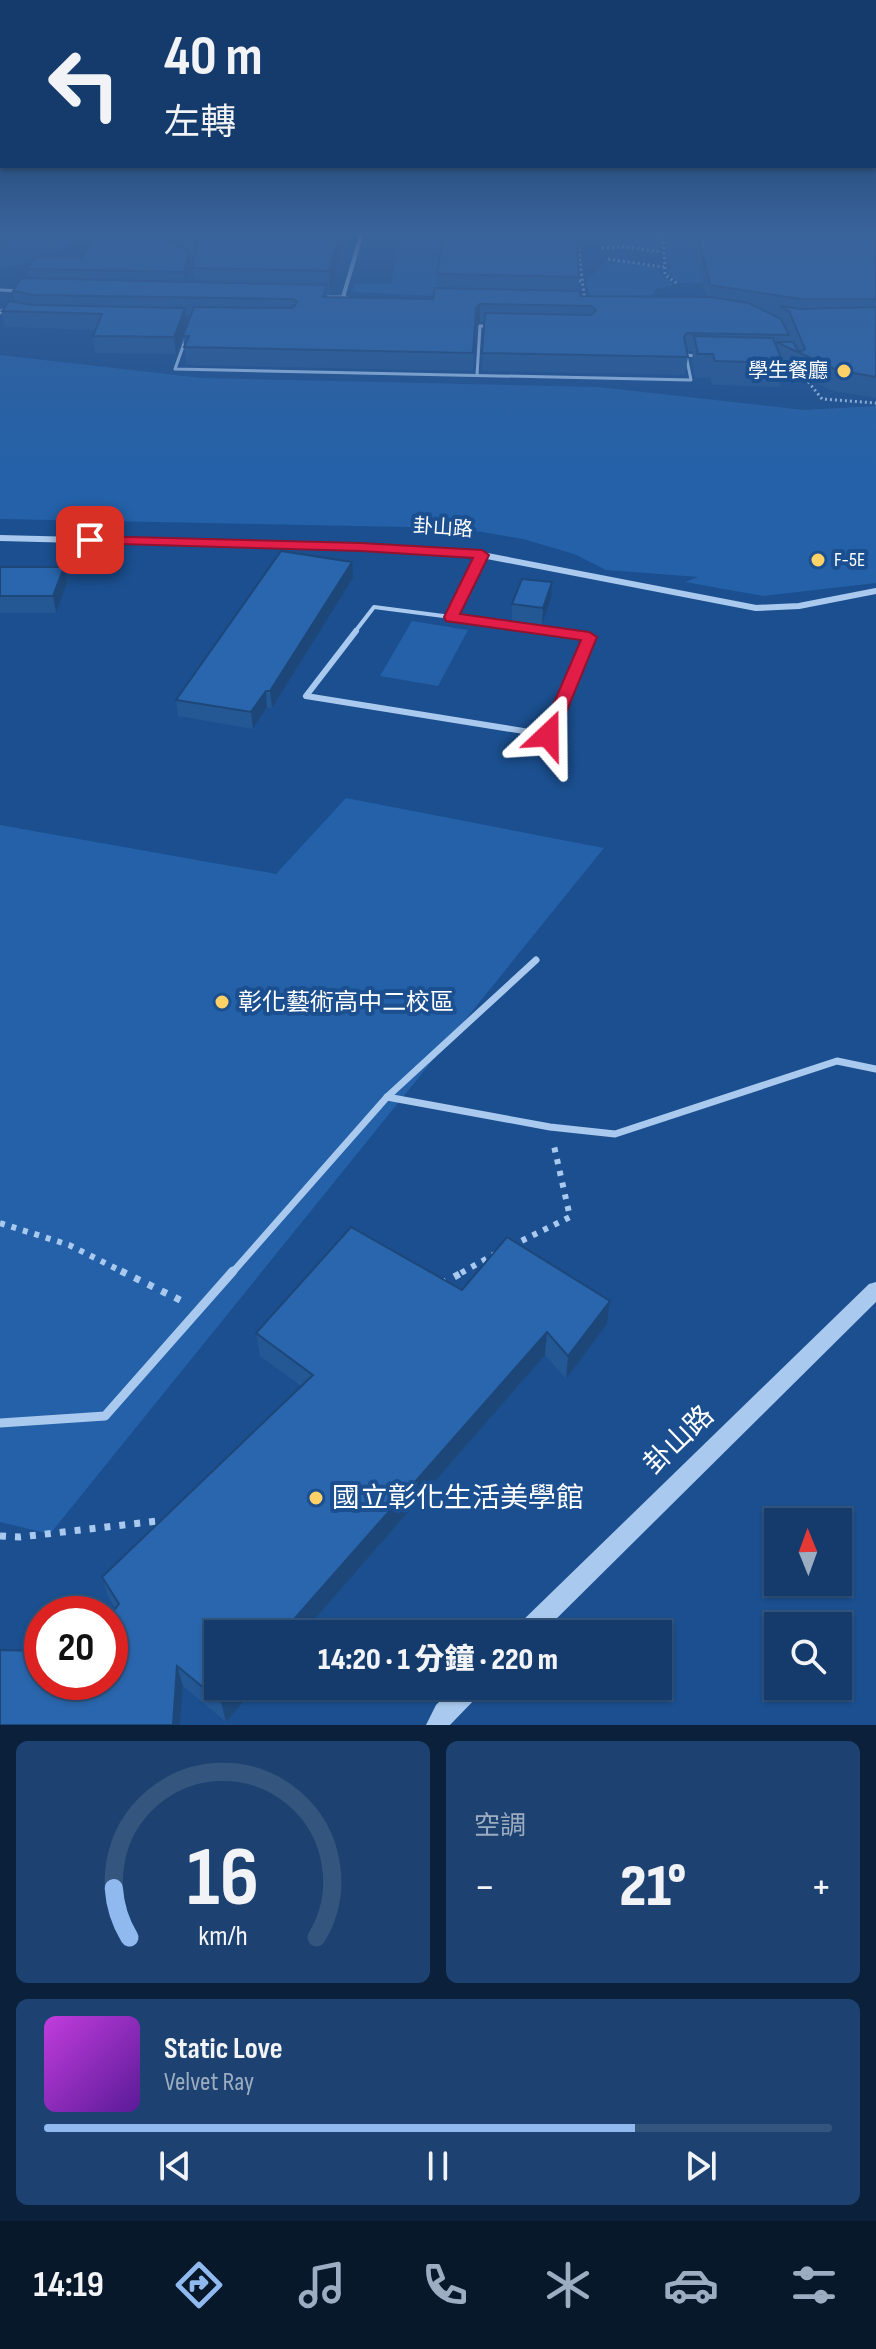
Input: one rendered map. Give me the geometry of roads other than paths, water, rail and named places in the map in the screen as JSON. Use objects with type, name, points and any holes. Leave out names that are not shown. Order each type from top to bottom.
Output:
[{"type":"street","name":"卦山路","points":[[0,538],[361,547],[482,555],[756,608],[799,606],[876,591]]},
{"type":"street","name":"卦山路","points":[[539,1620],[876,1290]]},
{"type":"street","points":[[438,1725],[444,1713],[457,1700]]},
{"type":"lane","points":[[477,375],[480,326],[496,326]]},
{"type":"lane","points":[[188,332],[175,369],[691,380],[686,355],[701,356]]},
{"type":"lane","points":[[451,617],[482,555]]},
{"type":"lane","points":[[374,607],[451,617],[589,637],[548,735],[306,696],[374,607]]},
{"type":"lane","points":[[0,1423],[105,1416],[387,1097],[536,960]]},
{"type":"lane","points":[[387,1097],[550,1127],[615,1134],[837,1061],[876,1069]]},
{"type":"place","name":"學生餐廳","points":[[844,371]]},
{"type":"place","name":"F-5E","points":[[818,560]]},
{"type":"place","name":"彰化藝術高中二校區","points":[[222,1002]]},
{"type":"place","name":"國立彰化生活美學館","points":[[316,1498]]}]
